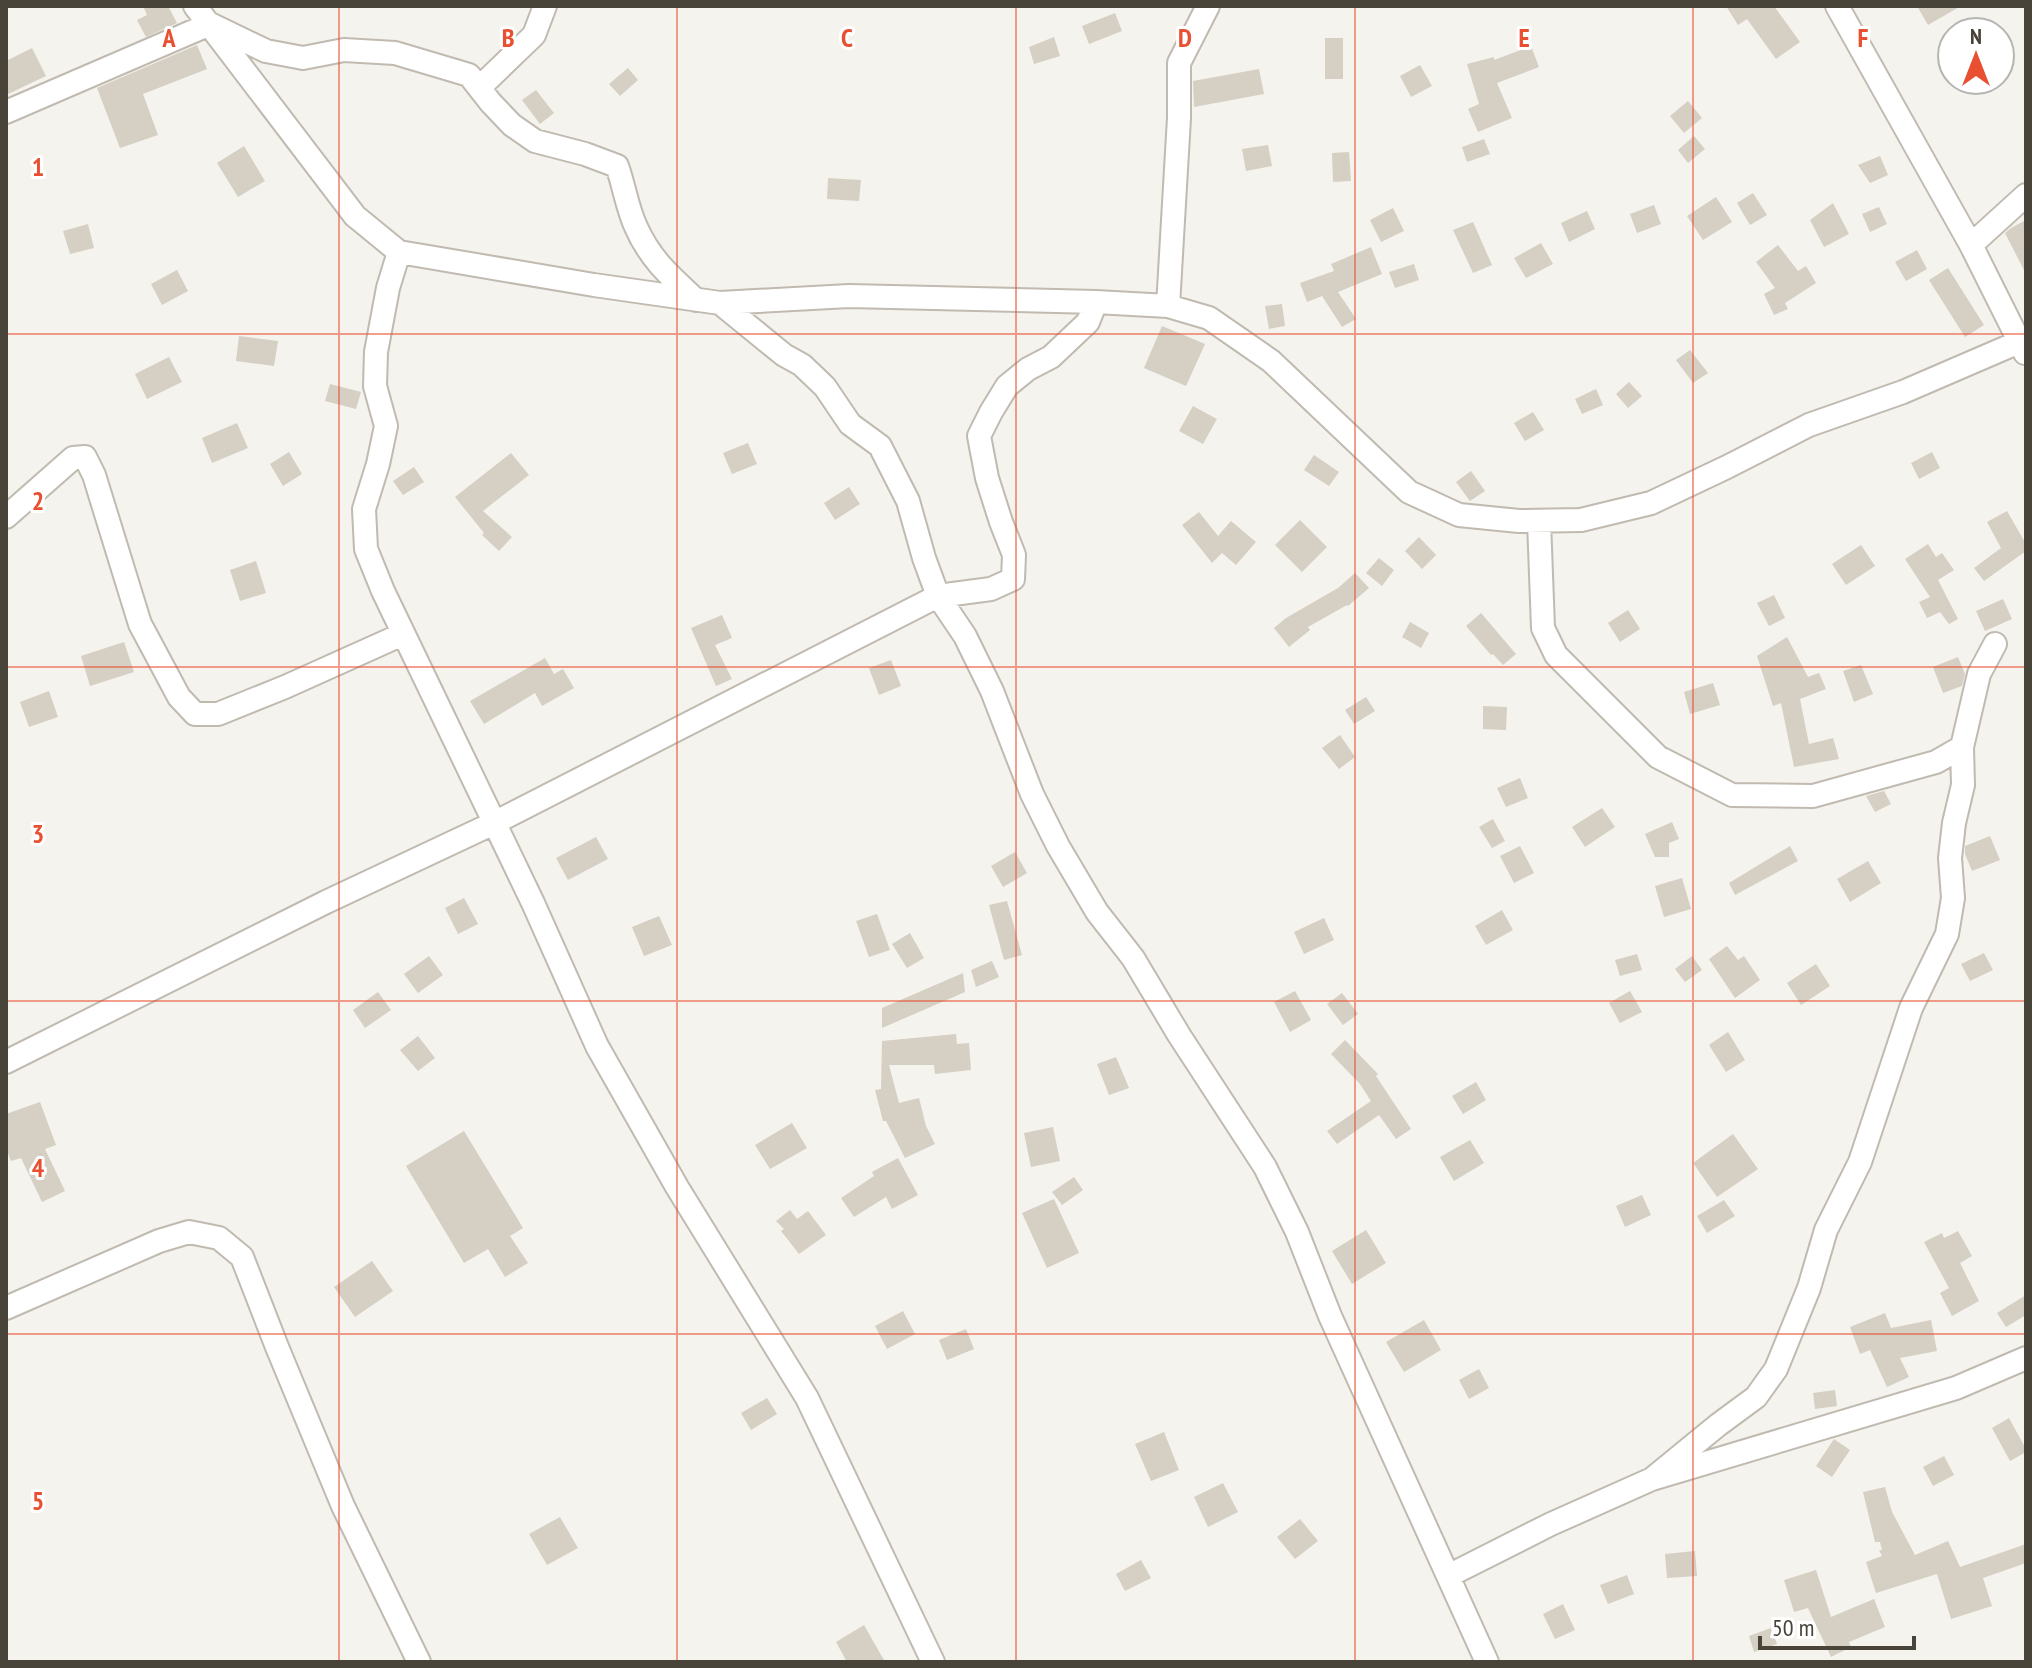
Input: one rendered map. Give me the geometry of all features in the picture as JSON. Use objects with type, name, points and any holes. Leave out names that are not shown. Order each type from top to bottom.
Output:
[{"type":"street","points":[[195,6],[355,216],[399,252],[720,303],[849,296],[1168,306],[1209,318],[1271,361],[1409,492],[1459,515],[1519,521],[1581,520],[1651,503],[1809,425],[2022,348],[1971,245],[1837,6]]},
{"type":"street","points":[[480,87],[534,35],[545,6]]},
{"type":"street","points":[[1168,306],[1179,118],[1179,63],[1208,6]]},
{"type":"street","points":[[6,112],[210,24],[266,51],[303,58],[344,50],[395,53],[469,75],[512,125],[535,141],[617,166],[635,225],[657,264],[696,300]]},
{"type":"street","points":[[1971,245],[2026,195]]},
{"type":"street","points":[[399,252],[388,288],[376,352],[375,386],[386,426],[364,509],[366,549],[597,1046],[677,1187],[807,1398],[933,1662]]},
{"type":"street","points":[[6,1062],[326,902],[494,823],[938,596],[991,589],[1013,579],[1014,555],[987,478],[979,436],[1007,386],[1028,369],[1051,357],[1088,322],[1096,302]]},
{"type":"street","points":[[720,303],[784,355],[802,365],[825,387],[850,424],[880,446],[908,501],[938,596],[965,636],[992,691],[1032,794],[1058,846],[1097,912],[1133,958],[1265,1167],[1297,1232],[1330,1316],[1487,1662]]},
{"type":"street","points":[[6,517],[73,458],[85,457],[94,475],[140,624],[179,697],[195,714],[218,714],[403,634]]},
{"type":"street","points":[[1539,521],[1543,628],[1556,655],[1658,757],[1732,795],[1813,796],[1936,762],[1962,747]]},
{"type":"street","points":[[1652,1479],[1756,1397],[1776,1369],[1809,1288],[1826,1230],[1860,1162],[1911,1008],[1947,934],[1953,898],[1950,858],[1963,785],[1962,747],[1979,674],[1995,644]]},
{"type":"street","points":[[6,1308],[159,1241],[189,1232],[219,1238],[242,1257],[343,1506],[419,1662]]},
{"type":"street","points":[[1448,1576],[1551,1524],[1652,1479],[1956,1388],[2026,1358]]},
{"type":"building","points":[[143,6],[168,6],[177,23],[146,37],[137,20],[147,15]]},
{"type":"building","points":[[1726,6],[1774,6],[1800,42],[1776,59],[1747,19],[1738,25]]},
{"type":"building","points":[[1917,6],[1961,6],[1944,16],[1936,16],[1936,20],[1928,25]]},
{"type":"building","points":[[1115,13],[1122,31],[1089,44],[1082,26]]},
{"type":"building","points":[[1054,37],[1060,56],[1034,64],[1029,47]]},
{"type":"building","points":[[1325,38],[1343,38],[1343,79],[1325,79]]},
{"type":"building","points":[[197,45],[207,69],[143,94],[158,135],[120,148],[97,88]]},
{"type":"building","points":[[1531,46],[1539,67],[1497,83],[1512,118],[1478,132],[1468,109],[1479,104],[1467,64],[1494,57],[1494,60]]},
{"type":"building","points":[[32,48],[46,76],[6,95],[6,61]]},
{"type":"building","points":[[1420,65],[1432,86],[1411,97],[1400,76]]},
{"type":"building","points":[[628,68],[638,80],[620,96],[609,84]]},
{"type":"building","points":[[1259,69],[1264,94],[1194,107],[1193,81]]},
{"type":"building","points":[[536,90],[554,113],[540,124],[522,100]]},
{"type":"building","points":[[1688,101],[1702,118],[1684,133],[1670,116]]},
{"type":"building","points":[[1694,136],[1705,149],[1688,163],[1678,150]]},
{"type":"building","points":[[1484,139],[1490,154],[1467,162],[1462,147]]},
{"type":"building","points":[[1268,145],[1272,166],[1246,171],[1242,149]]},
{"type":"building","points":[[244,146],[265,181],[238,197],[217,163]]},
{"type":"building","points":[[1349,152],[1351,181],[1333,182],[1332,153]]},
{"type":"building","points":[[1880,156],[1888,175],[1870,183],[1858,165]]},
{"type":"building","points":[[828,178],[861,180],[859,201],[827,199]]},
{"type":"building","points":[[1753,193],[1767,215],[1750,225],[1737,203]]},
{"type":"building","points":[[1716,197],[1732,222],[1703,240],[1687,216]]},
{"type":"building","points":[[1833,203],[1849,234],[1824,247],[1810,220]]},
{"type":"building","points":[[1654,205],[1661,224],[1637,233],[1630,214]]},
{"type":"building","points":[[1879,207],[1887,224],[1870,232],[1862,214]]},
{"type":"building","points":[[1393,208],[1404,231],[1381,242],[1370,220]]},
{"type":"building","points":[[1587,211],[1595,229],[1569,242],[1561,223]]},
{"type":"building","points":[[2026,220],[2026,274],[2005,233]]},
{"type":"building","points":[[1473,222],[1492,265],[1473,273],[1453,230]]},
{"type":"building","points":[[88,224],[94,248],[70,254],[63,231]]},
{"type":"building","points":[[1541,243],[1553,264],[1526,278],[1514,258]]},
{"type":"building","points":[[1778,245],[1798,271],[1806,266],[1816,283],[1785,303],[1788,309],[1774,315],[1764,294],[1775,288],[1756,262]]},
{"type":"building","points":[[1371,247],[1382,274],[1338,292],[1356,319],[1342,327],[1322,296],[1307,302],[1300,283],[1334,271],[1331,264]]},
{"type":"building","points":[[1917,250],[1927,269],[1906,281],[1895,262]]},
{"type":"building","points":[[1414,264],[1419,280],[1395,288],[1389,272]]},
{"type":"building","points":[[1948,268],[1984,325],[1965,337],[1929,280]]},
{"type":"building","points":[[177,270],[188,291],[162,305],[151,284]]},
{"type":"building","points":[[1282,304],[1285,326],[1269,329],[1265,306]]},
{"type":"building","points":[[1162,326],[1205,344],[1186,386],[1144,368]]},
{"type":"building","points":[[239,336],[278,341],[274,366],[236,361]]},
{"type":"building","points":[[1690,350],[1708,373],[1693,383],[1676,360]]},
{"type":"building","points":[[169,357],[182,382],[147,399],[135,374]]},
{"type":"building","points":[[1629,382],[1642,396],[1628,408],[1616,394]]},
{"type":"building","points":[[330,384],[361,392],[356,409],[325,401]]},
{"type":"building","points":[[1596,389],[1603,405],[1582,414],[1575,399]]},
{"type":"building","points":[[1193,406],[1217,419],[1203,444],[1179,431]]},
{"type":"building","points":[[1533,412],[1544,430],[1525,441],[1514,423]]},
{"type":"building","points":[[237,423],[248,448],[212,463],[202,438]]},
{"type":"building","points":[[748,443],[757,464],[732,474],[723,453]]},
{"type":"building","points":[[289,452],[302,474],[283,486],[270,464]]},
{"type":"building","points":[[1932,452],[1940,468],[1919,479],[1911,463]]},
{"type":"building","points":[[511,453],[529,475],[483,511],[512,537],[499,551],[482,535],[484,533],[455,497]]},
{"type":"building","points":[[1314,455],[1339,472],[1329,486],[1304,470]]},
{"type":"building","points":[[414,467],[424,482],[403,495],[393,481]]},
{"type":"building","points":[[1471,471],[1485,491],[1470,501],[1456,482]]},
{"type":"building","points":[[849,487],[860,504],[835,520],[824,503]]},
{"type":"building","points":[[2007,511],[2026,544],[2026,551],[1984,581],[1974,568],[2001,548],[1987,522]]},
{"type":"building","points":[[1199,512],[1218,536],[1231,521],[1256,542],[1236,565],[1222,553],[1212,563],[1182,525]]},
{"type":"building","points":[[1300,520],[1327,547],[1302,572],[1275,545]]},
{"type":"building","points":[[1419,537],[1436,555],[1422,569],[1405,551]]},
{"type":"building","points":[[1928,544],[1936,557],[1942,553],[1954,570],[1938,580],[1958,619],[1949,624],[1940,612],[1927,618],[1919,602],[1930,597],[1905,559]]},
{"type":"building","points":[[1861,545],[1875,566],[1846,585],[1832,564]]},
{"type":"building","points":[[1379,558],[1394,570],[1382,586],[1366,573]]},
{"type":"building","points":[[256,561],[266,593],[240,601],[230,570]]},
{"type":"building","points":[[1355,573],[1369,588],[1348,606],[1308,627],[1310,630],[1289,647],[1274,628],[1338,588]]},
{"type":"building","points":[[1774,595],[1785,618],[1769,626],[1757,603]]},
{"type":"building","points":[[2003,599],[2012,619],[1985,631],[1976,611]]},
{"type":"building","points":[[1628,610],[1640,629],[1620,642],[1608,623]]},
{"type":"building","points":[[1481,613],[1516,654],[1503,665],[1466,626]]},
{"type":"building","points":[[722,615],[732,638],[715,645],[732,679],[716,686],[691,628]]},
{"type":"building","points":[[1410,622],[1429,633],[1421,648],[1402,637]]},
{"type":"building","points":[[1787,637],[1808,677],[1819,673],[1826,689],[1800,699],[1809,744],[1833,738],[1839,759],[1794,767],[1781,703],[1773,706],[1757,656]]},
{"type":"building","points":[[124,642],[134,672],[90,686],[81,656]]},
{"type":"building","points":[[1958,657],[1965,674],[1962,686],[1943,693],[1933,667]]},
{"type":"building","points":[[545,658],[554,674],[563,669],[574,688],[542,706],[535,693],[484,724],[470,701]]},
{"type":"building","points":[[891,660],[901,686],[879,695],[869,668]]},
{"type":"building","points":[[1861,665],[1873,694],[1854,702],[1843,671]]},
{"type":"building","points":[[1713,683],[1720,705],[1690,714],[1684,692]]},
{"type":"building","points":[[49,691],[58,717],[29,727],[20,702]]},
{"type":"building","points":[[1366,697],[1375,711],[1354,724],[1345,710]]},
{"type":"building","points":[[1483,706],[1507,707],[1506,730],[1483,729]]},
{"type":"building","points":[[1340,735],[1355,757],[1339,769],[1322,748]]},
{"type":"building","points":[[1520,778],[1528,798],[1506,807],[1497,788]]},
{"type":"building","points":[[1884,791],[1891,804],[1875,812],[1866,796]]},
{"type":"building","points":[[1602,808],[1615,827],[1585,847],[1572,827]]},
{"type":"building","points":[[1493,819],[1505,841],[1492,848],[1479,827]]},
{"type":"building","points":[[1672,822],[1679,839],[1669,843],[1669,857],[1655,857],[1645,834]]},
{"type":"building","points":[[1990,836],[2000,860],[1972,871],[1965,846]]},
{"type":"building","points":[[596,837],[608,859],[568,880],[556,858]]},
{"type":"building","points":[[1520,846],[1534,873],[1514,883],[1500,856]]},
{"type":"building","points":[[1790,846],[1798,861],[1735,895],[1729,883]]},
{"type":"building","points":[[1015,852],[1027,873],[1003,887],[991,866]]},
{"type":"building","points":[[1868,861],[1881,883],[1850,902],[1837,879]]},
{"type":"building","points":[[1682,878],[1691,909],[1664,917],[1655,886]]},
{"type":"building","points":[[464,898],[478,924],[458,934],[445,908]]},
{"type":"building","points":[[1007,901],[1022,955],[1004,960],[989,905]]},
{"type":"building","points":[[1502,910],[1513,930],[1486,945],[1475,926]]},
{"type":"building","points":[[877,914],[890,950],[869,957],[856,921]]},
{"type":"building","points":[[659,916],[672,945],[644,956],[632,927]]},
{"type":"building","points":[[1324,918],[1334,940],[1304,954],[1294,932]]},
{"type":"building","points":[[910,933],[924,958],[907,968],[892,944]]},
{"type":"building","points":[[1727,946],[1738,960],[1744,956],[1760,980],[1735,998],[1709,959]]},
{"type":"building","points":[[1984,953],[1993,970],[1970,981],[1961,964]]},
{"type":"building","points":[[1637,954],[1642,970],[1620,976],[1615,960]]},
{"type":"building","points":[[429,956],[443,975],[418,993],[404,974]]},
{"type":"building","points":[[1692,956],[1702,970],[1685,982],[1675,969]]},
{"type":"building","points":[[992,961],[999,977],[976,987],[971,970]]},
{"type":"building","points":[[1816,964],[1830,986],[1801,1005],[1787,983]]},
{"type":"building","points":[[963,973],[965,992],[882,1028],[882,1008]]},
{"type":"building","points":[[1295,991],[1311,1020],[1290,1032],[1274,1002]]},
{"type":"building","points":[[1630,991],[1642,1012],[1620,1023],[1609,1003]]},
{"type":"building","points":[[378,992],[391,1010],[365,1028],[353,1010]]},
{"type":"building","points":[[1342,993],[1358,1014],[1343,1025],[1327,1004]]},
{"type":"building","points":[[1728,1032],[1745,1060],[1726,1072],[1709,1045]]},
{"type":"building","points":[[956,1034],[957,1044],[969,1043],[971,1070],[935,1074],[934,1065],[889,1065],[899,1103],[919,1098],[926,1126],[935,1144],[905,1158],[886,1121],[883,1121],[875,1090],[881,1089],[882,1041]]},
{"type":"building","points":[[418,1036],[435,1058],[418,1071],[400,1050]]},
{"type":"building","points":[[1345,1040],[1378,1074],[1376,1076],[1411,1129],[1396,1139],[1379,1115],[1337,1144],[1327,1131],[1371,1101],[1360,1084],[1331,1054]]},
{"type":"building","points":[[1116,1057],[1129,1088],[1109,1095],[1097,1064]]},
{"type":"building","points":[[1476,1082],[1486,1100],[1463,1114],[1452,1096]]},
{"type":"building","points":[[40,1102],[56,1145],[45,1149],[65,1191],[42,1202],[21,1158],[11,1161],[6,1148],[6,1114]]},
{"type":"building","points":[[792,1123],[807,1148],[770,1169],[755,1145]]},
{"type":"building","points":[[1053,1127],[1060,1161],[1031,1167],[1024,1133]]},
{"type":"building","points":[[464,1131],[523,1228],[510,1236],[528,1263],[505,1277],[488,1249],[464,1263],[406,1166]]},
{"type":"building","points":[[1733,1134],[1758,1169],[1717,1197],[1693,1163]]},
{"type":"building","points":[[1470,1140],[1484,1163],[1454,1181],[1440,1157]]},
{"type":"building","points":[[898,1158],[918,1195],[892,1209],[886,1197],[854,1217],[841,1198],[874,1176],[872,1172]]},
{"type":"building","points":[[1074,1177],[1083,1190],[1062,1205],[1052,1192]]},
{"type":"building","points":[[1642,1195],[1651,1215],[1625,1227],[1616,1206]]},
{"type":"building","points":[[1054,1199],[1079,1253],[1047,1268],[1022,1213]]},
{"type":"building","points":[[1724,1200],[1735,1216],[1707,1233],[1697,1216]]},
{"type":"building","points":[[790,1210],[797,1219],[808,1211],[826,1235],[799,1254],[776,1221]]},
{"type":"building","points":[[1366,1230],[1386,1263],[1352,1284],[1332,1251]]},
{"type":"building","points":[[1958,1231],[1972,1256],[1960,1263],[1979,1301],[1952,1316],[1940,1293],[1949,1288],[1924,1242],[1942,1233],[1944,1238]]},
{"type":"building","points":[[372,1261],[393,1291],[355,1317],[334,1287]]},
{"type":"building","points":[[2026,1295],[2026,1315],[2006,1327],[1997,1313]]},
{"type":"building","points":[[903,1311],[915,1334],[887,1349],[875,1326]]},
{"type":"building","points":[[1885,1313],[1891,1328],[1931,1320],[1937,1351],[1900,1358],[1909,1377],[1887,1387],[1870,1350],[1860,1354],[1850,1327]]},
{"type":"building","points":[[1424,1320],[1441,1350],[1404,1372],[1386,1342]]},
{"type":"building","points":[[966,1329],[974,1349],[947,1360],[939,1340]]},
{"type":"building","points":[[1479,1369],[1489,1388],[1469,1399],[1459,1380]]},
{"type":"building","points":[[1835,1390],[1837,1406],[1815,1409],[1813,1393]]},
{"type":"building","points":[[767,1398],[777,1414],[751,1430],[741,1413]]},
{"type":"building","points":[[2009,1418],[2026,1449],[2010,1461],[1992,1428]]},
{"type":"building","points":[[1164,1432],[1179,1470],[1151,1481],[1135,1444]]},
{"type":"building","points":[[1834,1439],[1850,1450],[1832,1477],[1816,1466]]},
{"type":"building","points":[[1944,1456],[1954,1475],[1933,1486],[1923,1467]]},
{"type":"building","points":[[1223,1483],[1238,1512],[1208,1527],[1194,1497]]},
{"type":"building","points":[[1885,1487],[1892,1512],[1915,1555],[1948,1541],[1960,1567],[2026,1544],[2026,1563],[1983,1578],[1992,1606],[1951,1619],[1937,1574],[1876,1593],[1866,1562],[1882,1556],[1879,1550],[1882,1550],[1880,1542],[1875,1542],[1863,1492]]},
{"type":"building","points":[[560,1517],[578,1548],[547,1565],[529,1534]]},
{"type":"building","points":[[1300,1519],[1318,1541],[1295,1559],[1277,1537]]},
{"type":"building","points":[[1695,1551],[1697,1576],[1667,1578],[1665,1554]]},
{"type":"building","points":[[1141,1560],[1151,1578],[1125,1591],[1116,1574]]},
{"type":"building","points":[[1816,1570],[1831,1617],[1874,1599],[1885,1627],[1849,1642],[1851,1647],[1831,1657],[1808,1608],[1794,1612],[1784,1580]]},
{"type":"building","points":[[1627,1575],[1634,1594],[1608,1604],[1600,1585]]},
{"type":"building","points":[[1563,1604],[1575,1630],[1555,1639],[1543,1614]]},
{"type":"building","points":[[864,1625],[885,1662],[847,1662],[836,1642]]},
{"type":"building","points":[[1771,1628],[1777,1644],[1754,1652],[1749,1636]]}]
